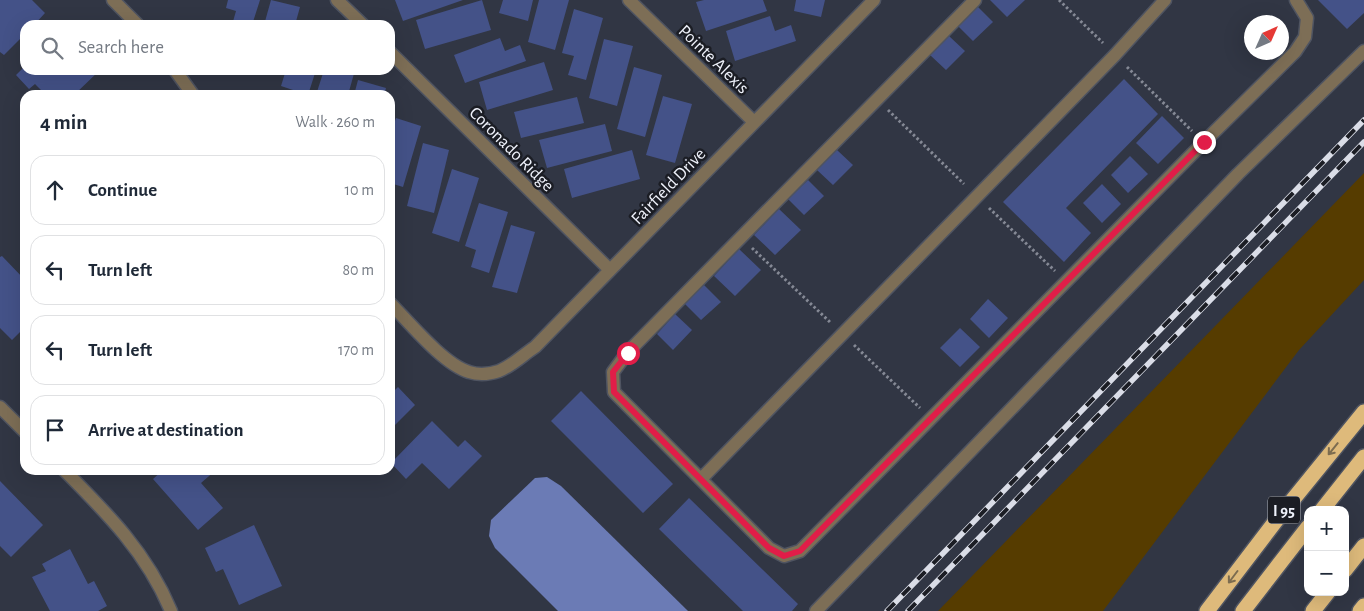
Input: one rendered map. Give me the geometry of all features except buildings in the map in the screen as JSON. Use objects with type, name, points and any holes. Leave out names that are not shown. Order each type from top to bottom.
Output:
[{"type":"highway","name":"I 95","points":[[1207,611],[1278,518],[1364,412]]},
{"type":"highway","points":[[1325,506],[1364,457]]},
{"type":"highway","points":[[1243,611],[1304,532]]},
{"type":"highway","points":[[1349,565],[1364,546]]},
{"type":"highway","points":[[1313,611],[1325,596]]},
{"type":"highway","points":[[1360,611],[1364,606]]},
{"type":"street","points":[[114,0],[133,20]]},
{"type":"street","points":[[338,0],[358,20]]},
{"type":"street","name":"Pointe Alexis","points":[[629,0],[754,122]]},
{"type":"street","name":"Fairfield Drive","points":[[395,308],[447,360],[474,373],[485,374],[501,370],[535,347],[874,0]]},
{"type":"street","points":[[975,0],[628,353],[613,372],[614,392],[769,548],[784,556],[800,551],[1295,52],[1305,37],[1307,18],[1296,0]]},
{"type":"street","points":[[701,479],[1115,55],[1165,0]]},
{"type":"street","points":[[816,611],[1231,181],[1364,51]]},
{"type":"street","name":"Coronado Ridge","points":[[395,57],[610,270]]},
{"type":"street","points":[[179,75],[189,90]]},
{"type":"street","points":[[0,407],[20,427]]},
{"type":"street","points":[[69,475],[129,538],[152,572],[171,611]]},
{"type":"path","points":[[1059,0],[1204,142]]},
{"type":"shaded area","points":[[1364,173],[1364,280],[1299,350],[1103,611],[938,611]]},
{"type":"water","points":[[547,477],[561,486],[688,611],[558,611],[495,548],[489,536],[491,520],[535,478]]},
{"type":"railway","points":[[887,611],[1364,120]]},
{"type":"railway","points":[[908,611],[1364,142]]},
{"type":"route","points":[[628,353],[613,372],[614,392],[769,548],[784,556],[800,551],[1204,142]]}]
